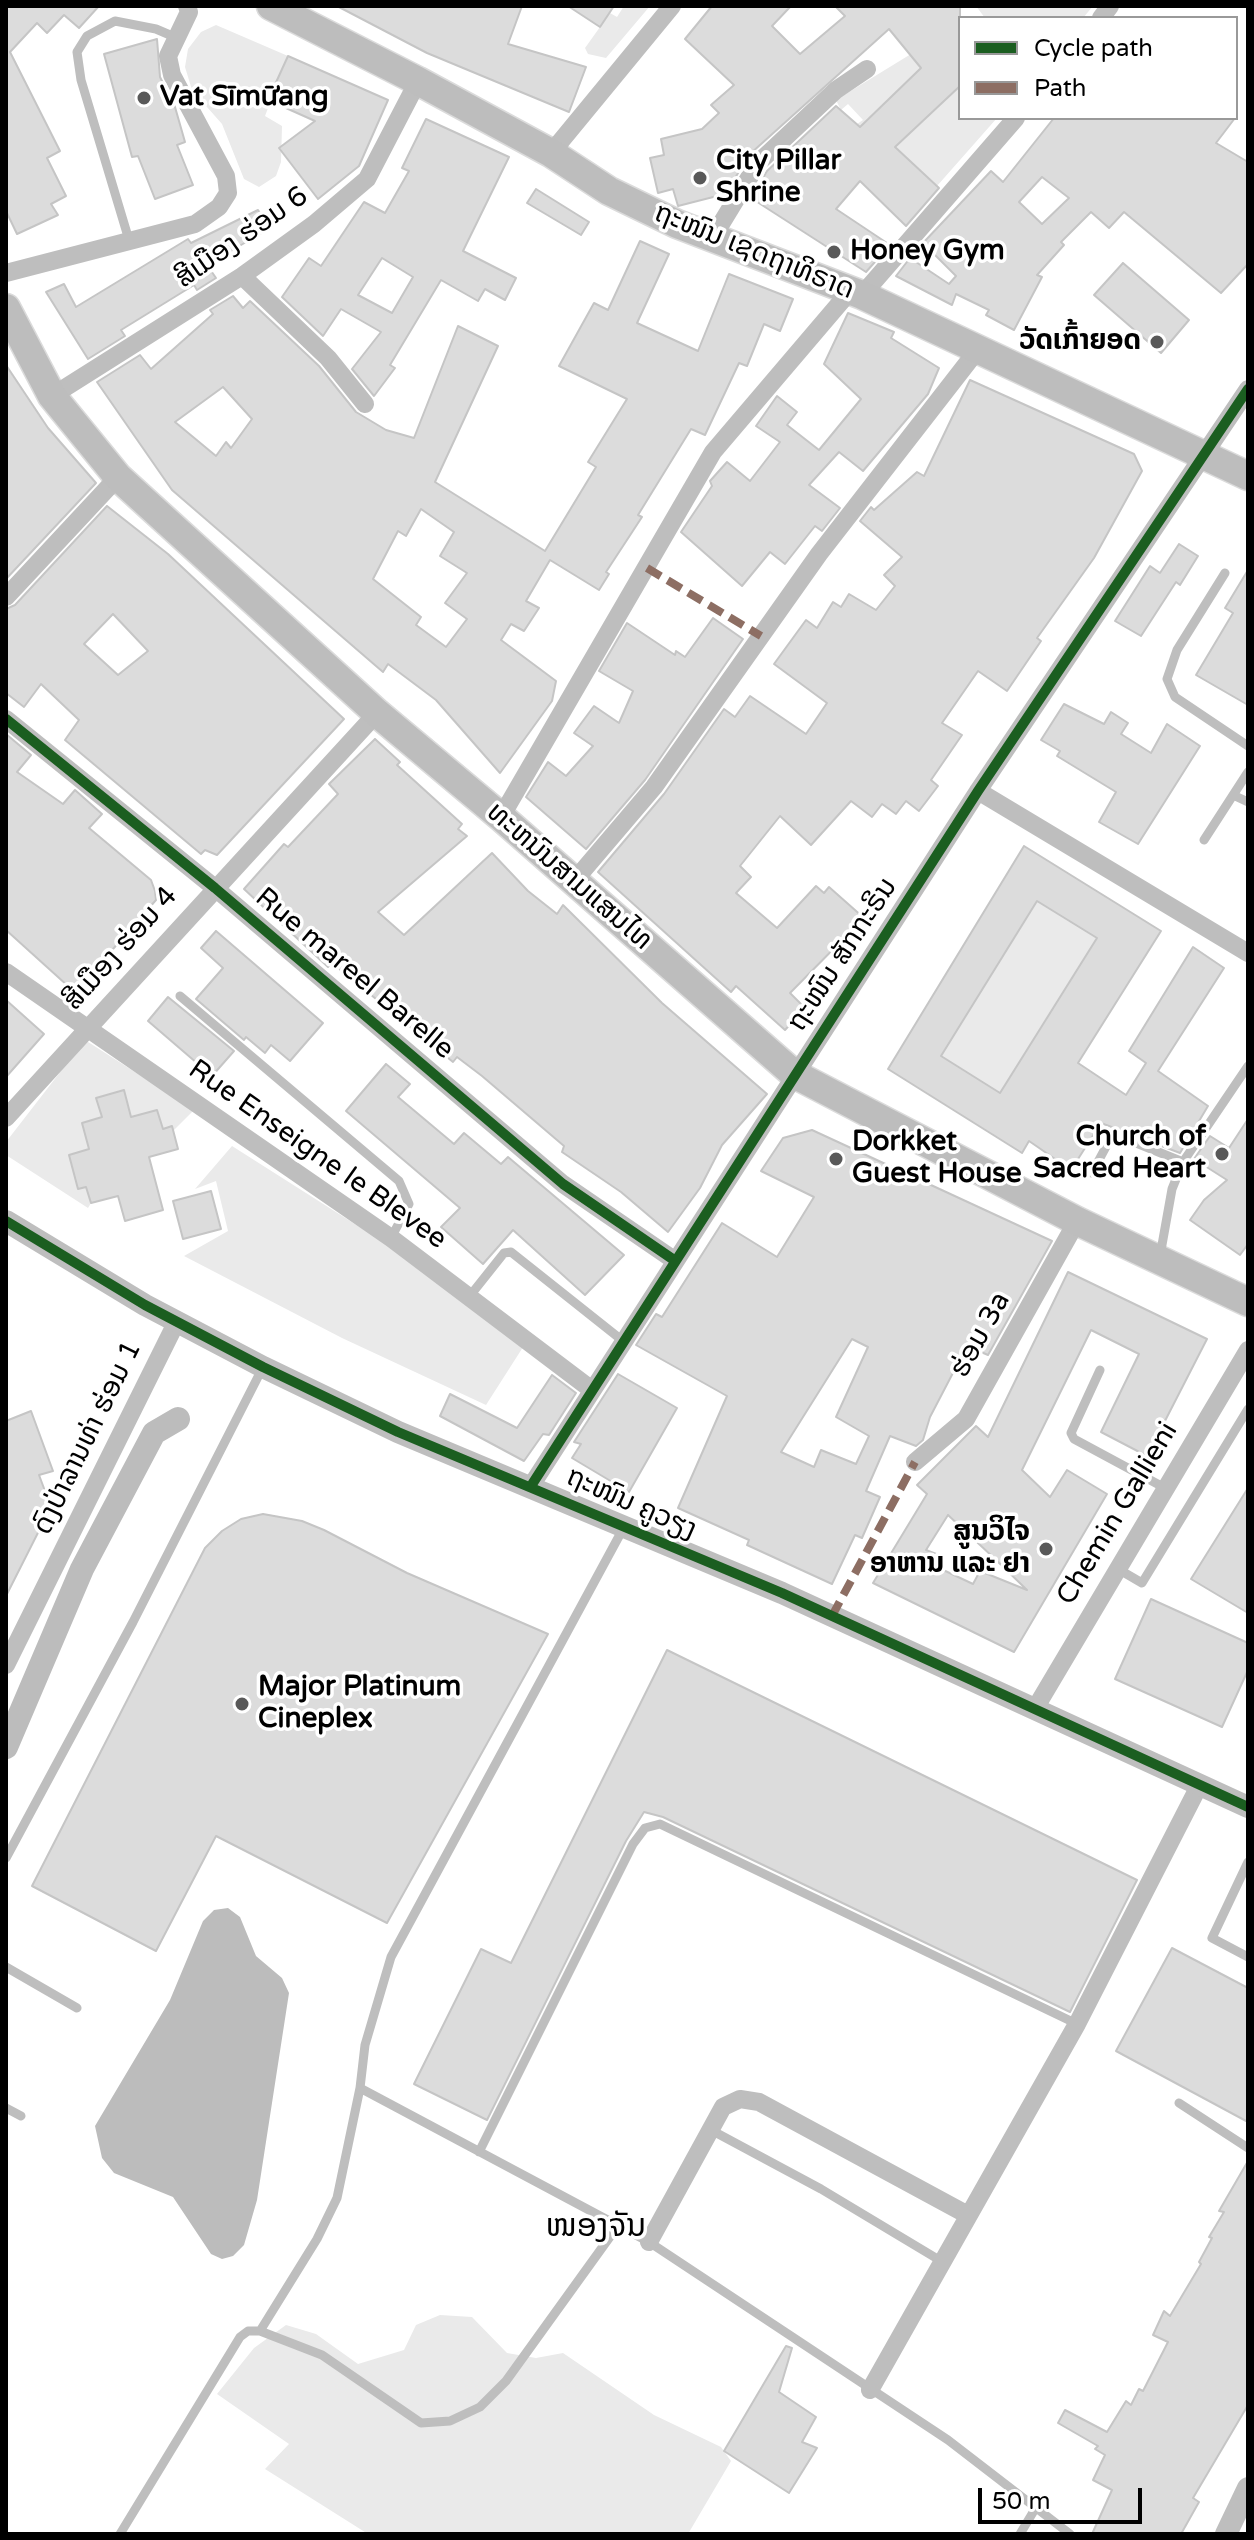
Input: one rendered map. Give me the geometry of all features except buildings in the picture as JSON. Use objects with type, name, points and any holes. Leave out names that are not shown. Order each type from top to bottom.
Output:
[{"type":"main road","name":"ຖະໜົນ ເຊດຖາທິຣາດ","points":[[271,6],[551,153],[609,191],[713,237],[857,292],[1248,476]]},
{"type":"main road","name":"ທະຫນົນສາມແສນໄທ","points":[[6,308],[52,396],[118,477],[377,713],[501,817],[794,1074],[1077,1221],[1248,1302]]},
{"type":"street","points":[[6,273],[195,224],[219,207],[228,193],[226,176],[172,75],[168,56],[189,12],[187,6]]},
{"type":"street","points":[[551,153],[672,6]]},
{"type":"street","points":[[713,237],[758,163],[836,90],[867,69]]},
{"type":"street","name":"ສີເມືອງ ຮ່ອມ 6","points":[[52,396],[242,276],[314,224],[367,179],[418,81]]},
{"type":"street","points":[[501,817],[713,452],[1014,120]]},
{"type":"street","points":[[242,276],[328,358],[365,404]]},
{"type":"street","points":[[574,881],[654,787],[819,554],[979,348]]},
{"type":"street","name":"ຖະໜົນ ສັກກະຣິນ","points":[[531,1486],[978,791],[1206,456],[1248,389]]},
{"type":"street","points":[[6,597],[118,477]]},
{"type":"street","name":"ສີເມືອງ ຮ່ອມ 4","points":[[6,1118],[377,713]]},
{"type":"street","name":"Rue mareel Barelle","points":[[6,719],[215,888],[563,1184],[674,1260]]},
{"type":"street","points":[[978,791],[1248,953]]},
{"type":"street","name":"Rue Enseigne le Blevee","points":[[6,972],[391,1238],[592,1390]]},
{"type":"street","name":"ຖະໜົນ ຄູວຽງ","points":[[6,1221],[177,1321],[263,1367],[398,1432],[782,1593],[1036,1707],[1248,1807]]},
{"type":"street","name":"ຮ່ອມ 3a","points":[[915,1462],[966,1419],[1077,1221]]},
{"type":"street","name":"ດົງປ່າລານທ່າ ຮ່ອມ 1","points":[[6,1665],[177,1321]]},
{"type":"street","name":"Chemin Gallieni","points":[[1036,1707],[1165,1488],[1245,1360]]},
{"type":"street","points":[[870,2390],[966,2214],[1077,2024],[1200,1784]]},
{"type":"street","points":[[649,2242],[723,2107],[740,2099],[759,2102],[966,2214]]},
{"type":"street","points":[[1226,2534],[1248,2488]]},
{"type":"lane","points":[[129,240],[81,80],[77,52],[87,36],[115,21],[156,29],[177,38]]},
{"type":"lane","points":[[1225,573],[1177,650],[1167,679],[1175,697],[1248,746]]},
{"type":"lane","points":[[1204,840],[1248,772]]},
{"type":"lane","points":[[1233,795],[1248,802]]},
{"type":"lane","points":[[180,996],[399,1181],[409,1204],[391,1238]]},
{"type":"lane","points":[[1159,1259],[1172,1189],[1183,1162],[1248,1066]]},
{"type":"lane","points":[[1092,1173],[1108,1143],[1119,1136],[1183,1162]]},
{"type":"lane","points":[[469,1297],[504,1253],[511,1252],[623,1341]]},
{"type":"lane","points":[[6,1858],[133,1622],[263,1367]]},
{"type":"lane","points":[[1100,1370],[1071,1433],[1074,1439],[1165,1488]]},
{"type":"lane","points":[[1118,1569],[1142,1583],[1248,1409]]},
{"type":"lane","points":[[260,2331],[317,2239],[337,2198],[360,2088],[365,2045],[391,1957],[624,1527]]},
{"type":"lane","points":[[479,2152],[633,1844],[645,1828],[660,1824],[1077,2024]]},
{"type":"lane","points":[[1248,1862],[1212,1938],[1248,1957]]},
{"type":"lane","points":[[1237,1885],[1248,1890]]},
{"type":"lane","points":[[6,1967],[77,2008]]},
{"type":"lane","points":[[360,2088],[649,2242],[948,2440],[1070,2534]]},
{"type":"lane","points":[[1179,2103],[1248,2148]]},
{"type":"lane","points":[[6,2108],[21,2116]]},
{"type":"lane","points":[[711,2130],[821,2189],[941,2261]]},
{"type":"lane","points":[[120,2534],[240,2337],[248,2331],[260,2331],[322,2355],[421,2423],[450,2421],[480,2407],[506,2381],[617,2227]]},
{"type":"lane","points":[[1020,2534],[1035,2509]]},
{"type":"shaded area","points":[[624,6],[650,6],[606,58],[588,54],[585,48],[610,13],[617,17]]},
{"type":"shaded area","points":[[976,6],[1093,6],[1085,16],[984,16]]},
{"type":"shaded area","points":[[216,25],[288,56],[265,116],[282,126],[281,162],[276,176],[259,187],[244,179],[222,124],[192,90],[185,67],[188,49],[201,32]]},
{"type":"shaded area","points":[[958,42],[958,120],[995,120],[937,186],[891,144],[885,150],[857,124],[863,120],[848,104],[841,110],[836,100],[924,46]]},
{"type":"shaded area","points":[[1037,901],[1097,938],[1000,1093],[941,1056]]},
{"type":"shaded area","points":[[85,1040],[194,1110],[173,1131],[163,1129],[157,1110],[131,1117],[124,1091],[97,1098],[102,1117],[78,1189],[86,1187],[91,1203],[88,1208],[6,1155],[6,1142]]},
{"type":"shaded area","points":[[232,1146],[380,1240],[525,1344],[486,1405],[342,1338],[184,1256],[228,1231],[216,1181],[195,1189]]},
{"type":"shaded area","points":[[228,1908],[240,1917],[256,1956],[282,1978],[289,1993],[257,2200],[244,2245],[233,2256],[222,2259],[211,2254],[173,2197],[114,2173],[102,2158],[95,2126],[170,2000],[203,1921],[214,1910]]},
{"type":"shaded area","points":[[440,2315],[472,2317],[507,2353],[536,2358],[563,2353],[654,2415],[721,2447],[731,2461],[688,2534],[368,2534],[265,2469],[289,2444],[217,2394],[254,2348],[286,2325],[316,2334],[358,2364],[404,2350],[416,2325]]},
{"type":"waterway","points":[[6,1747],[82,1569],[154,1433],[178,1419]]},
{"type":"marked path","points":[[647,568],[761,636]]},
{"type":"marked path","points":[[832,1616],[915,1462]]},
{"type":"cycle path","points":[[531,1486],[978,791],[1248,389]]},
{"type":"cycle path","points":[[6,719],[215,888],[563,1184],[674,1260]]},
{"type":"cycle path","points":[[6,1221],[145,1305],[263,1367],[398,1432],[782,1593],[1248,1807]]},
{"type":"place","name":"Vat Sīmư̄ang","points":[[144,98]]},
{"type":"place","name":"City Pillar Shrine","points":[[700,178]]},
{"type":"place","name":"Honey Gym","points":[[834,252]]},
{"type":"place","name":"ວັດເກົ້າຍອດ","points":[[1157,342]]},
{"type":"place","name":"Church of Sacred Heart","points":[[1222,1154]]},
{"type":"place","name":"Dorkket Guest House","points":[[836,1159]]},
{"type":"place","name":"ສູນວິໄຈ ອາຫານ ແລະ ຢາ","points":[[1046,1549]]},
{"type":"place","name":"Major Platinum Cineplex","points":[[242,1704]]},
{"type":"district","name":"ໜອງຈັນ","points":[[596,2228]]}]
